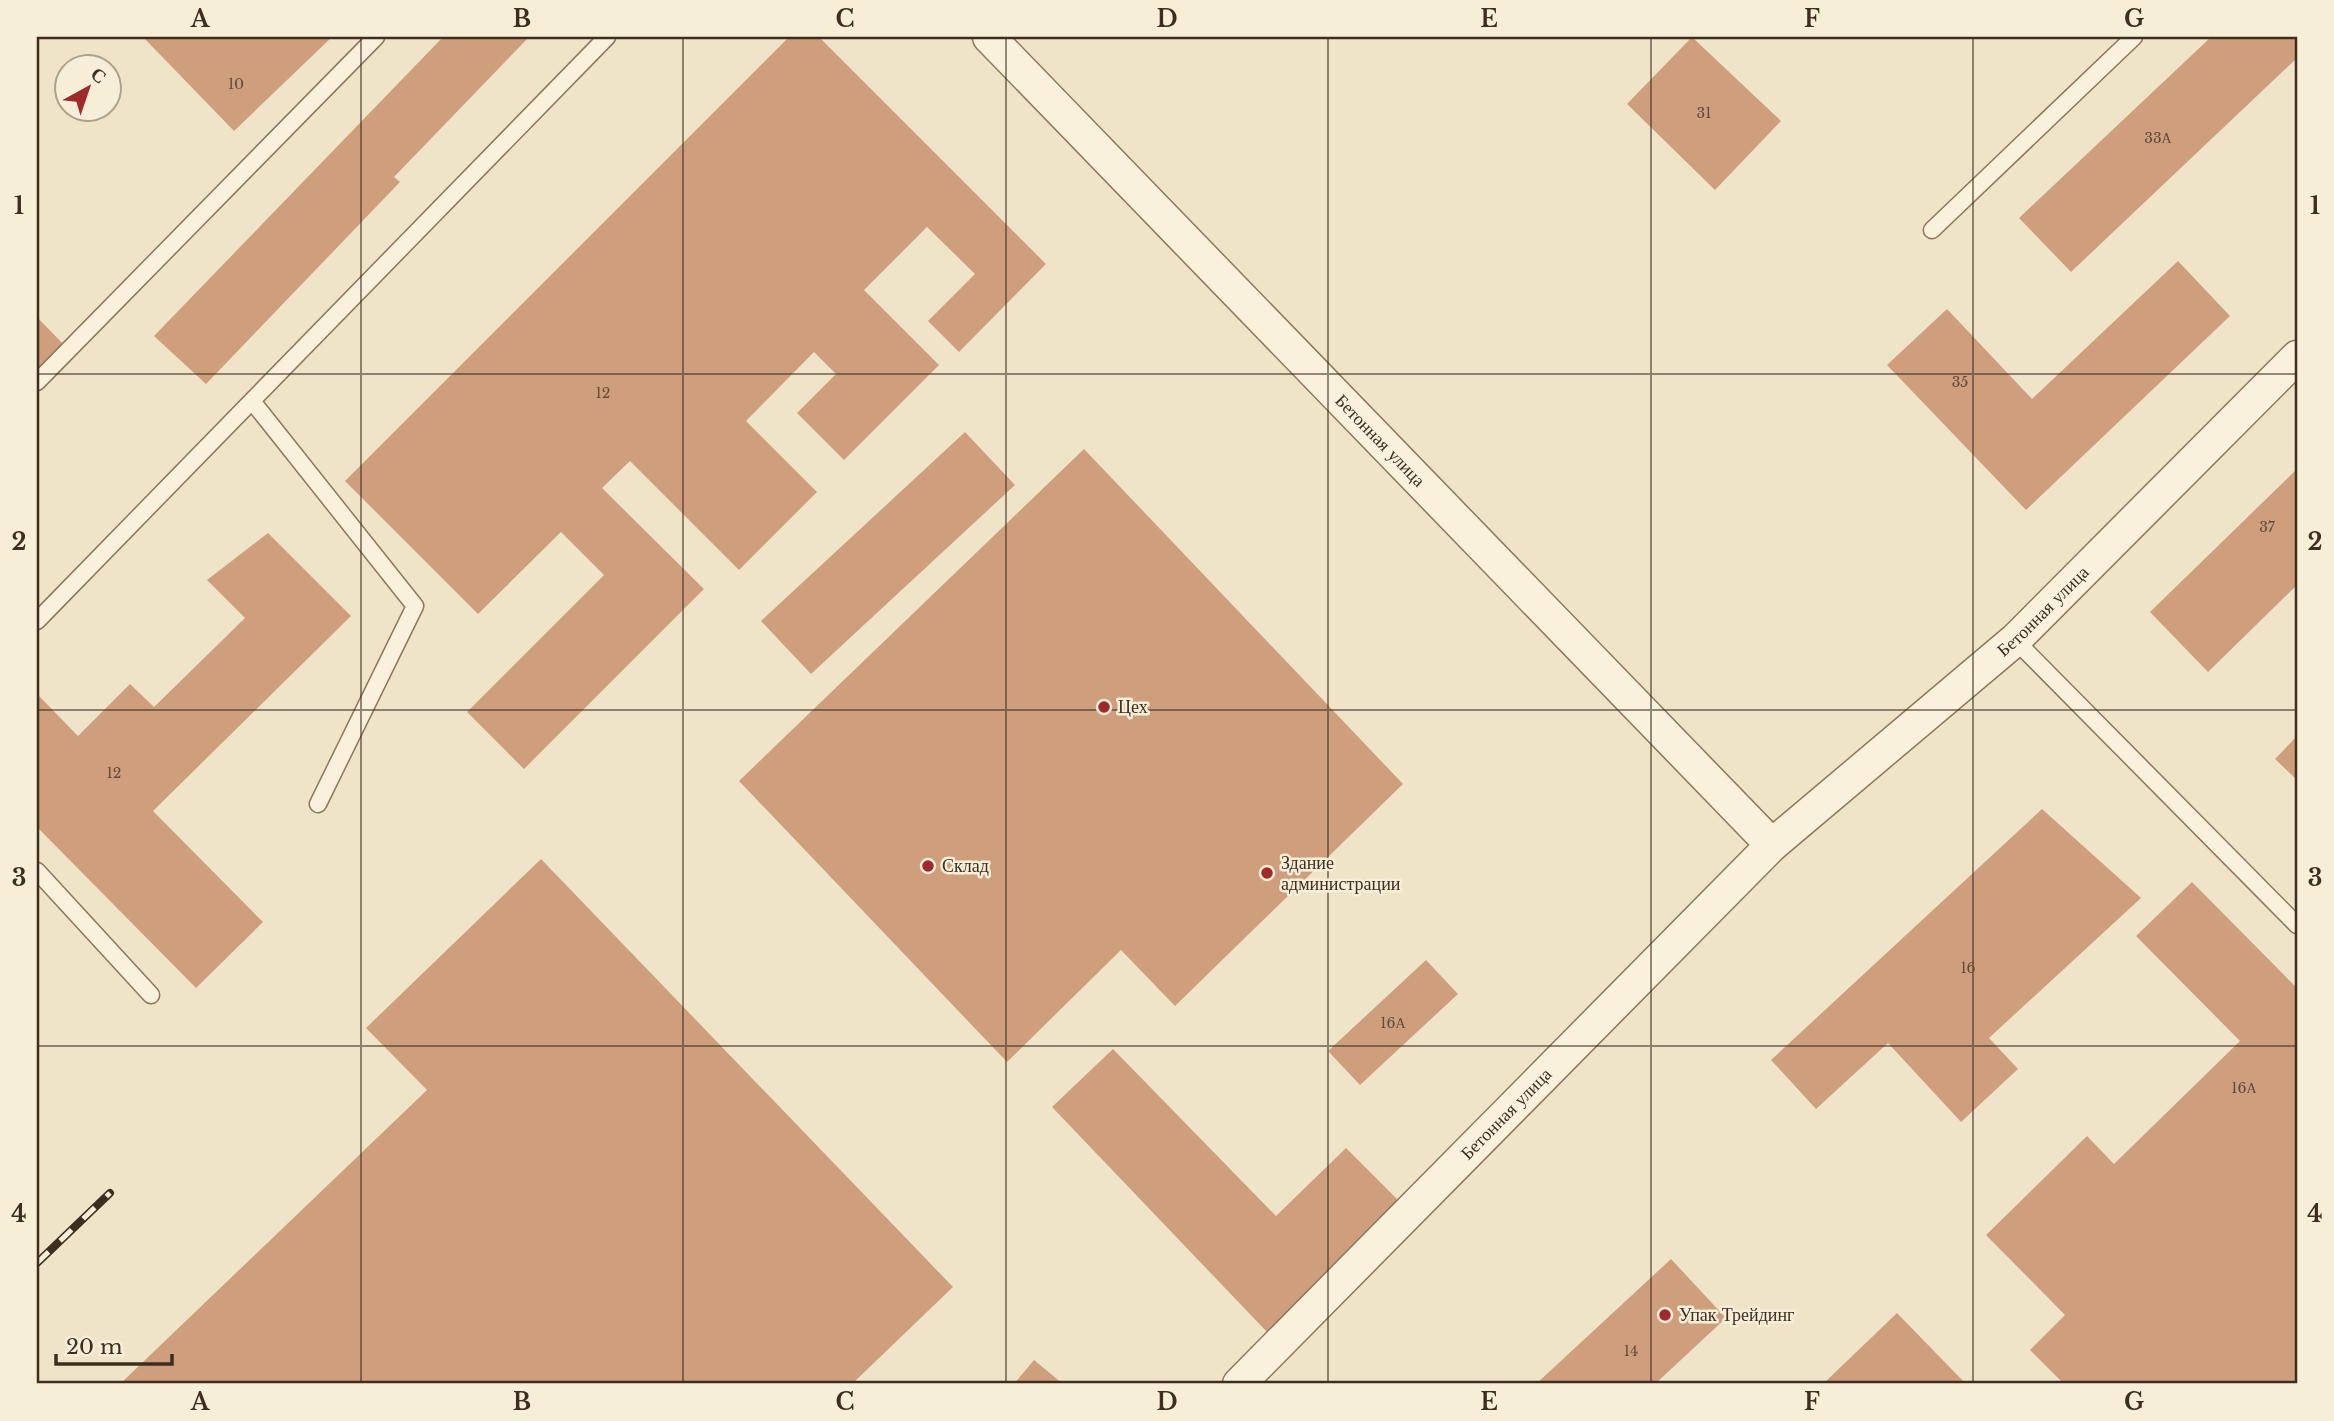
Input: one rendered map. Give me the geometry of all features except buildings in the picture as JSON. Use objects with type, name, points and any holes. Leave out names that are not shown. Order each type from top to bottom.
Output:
[{"type":"street","name":"Бетонная улица","points":[[989,37],[1772,845]]},
{"type":"street","name":"Бетонная улица","points":[[1239,1384],[1772,845],[2015,640],[2297,357]]},
{"type":"lane","points":[[37,382],[376,37]]},
{"type":"lane","points":[[37,621],[607,37]]},
{"type":"lane","points":[[1932,230],[2134,37]]},
{"type":"lane","points":[[252,401],[415,606],[318,804]]},
{"type":"lane","points":[[2015,640],[2297,925]]},
{"type":"lane","points":[[37,871],[150,995]]},
{"type":"railway","points":[[37,1263],[110,1193]]},
{"type":"place","name":"Цех","points":[[1104,707]]},
{"type":"place","name":"Склад","points":[[928,866]]},
{"type":"place","name":"Здание администрации","points":[[1267,873]]},
{"type":"place","name":"Упак Трейдинг","points":[[1665,1315]]}]
